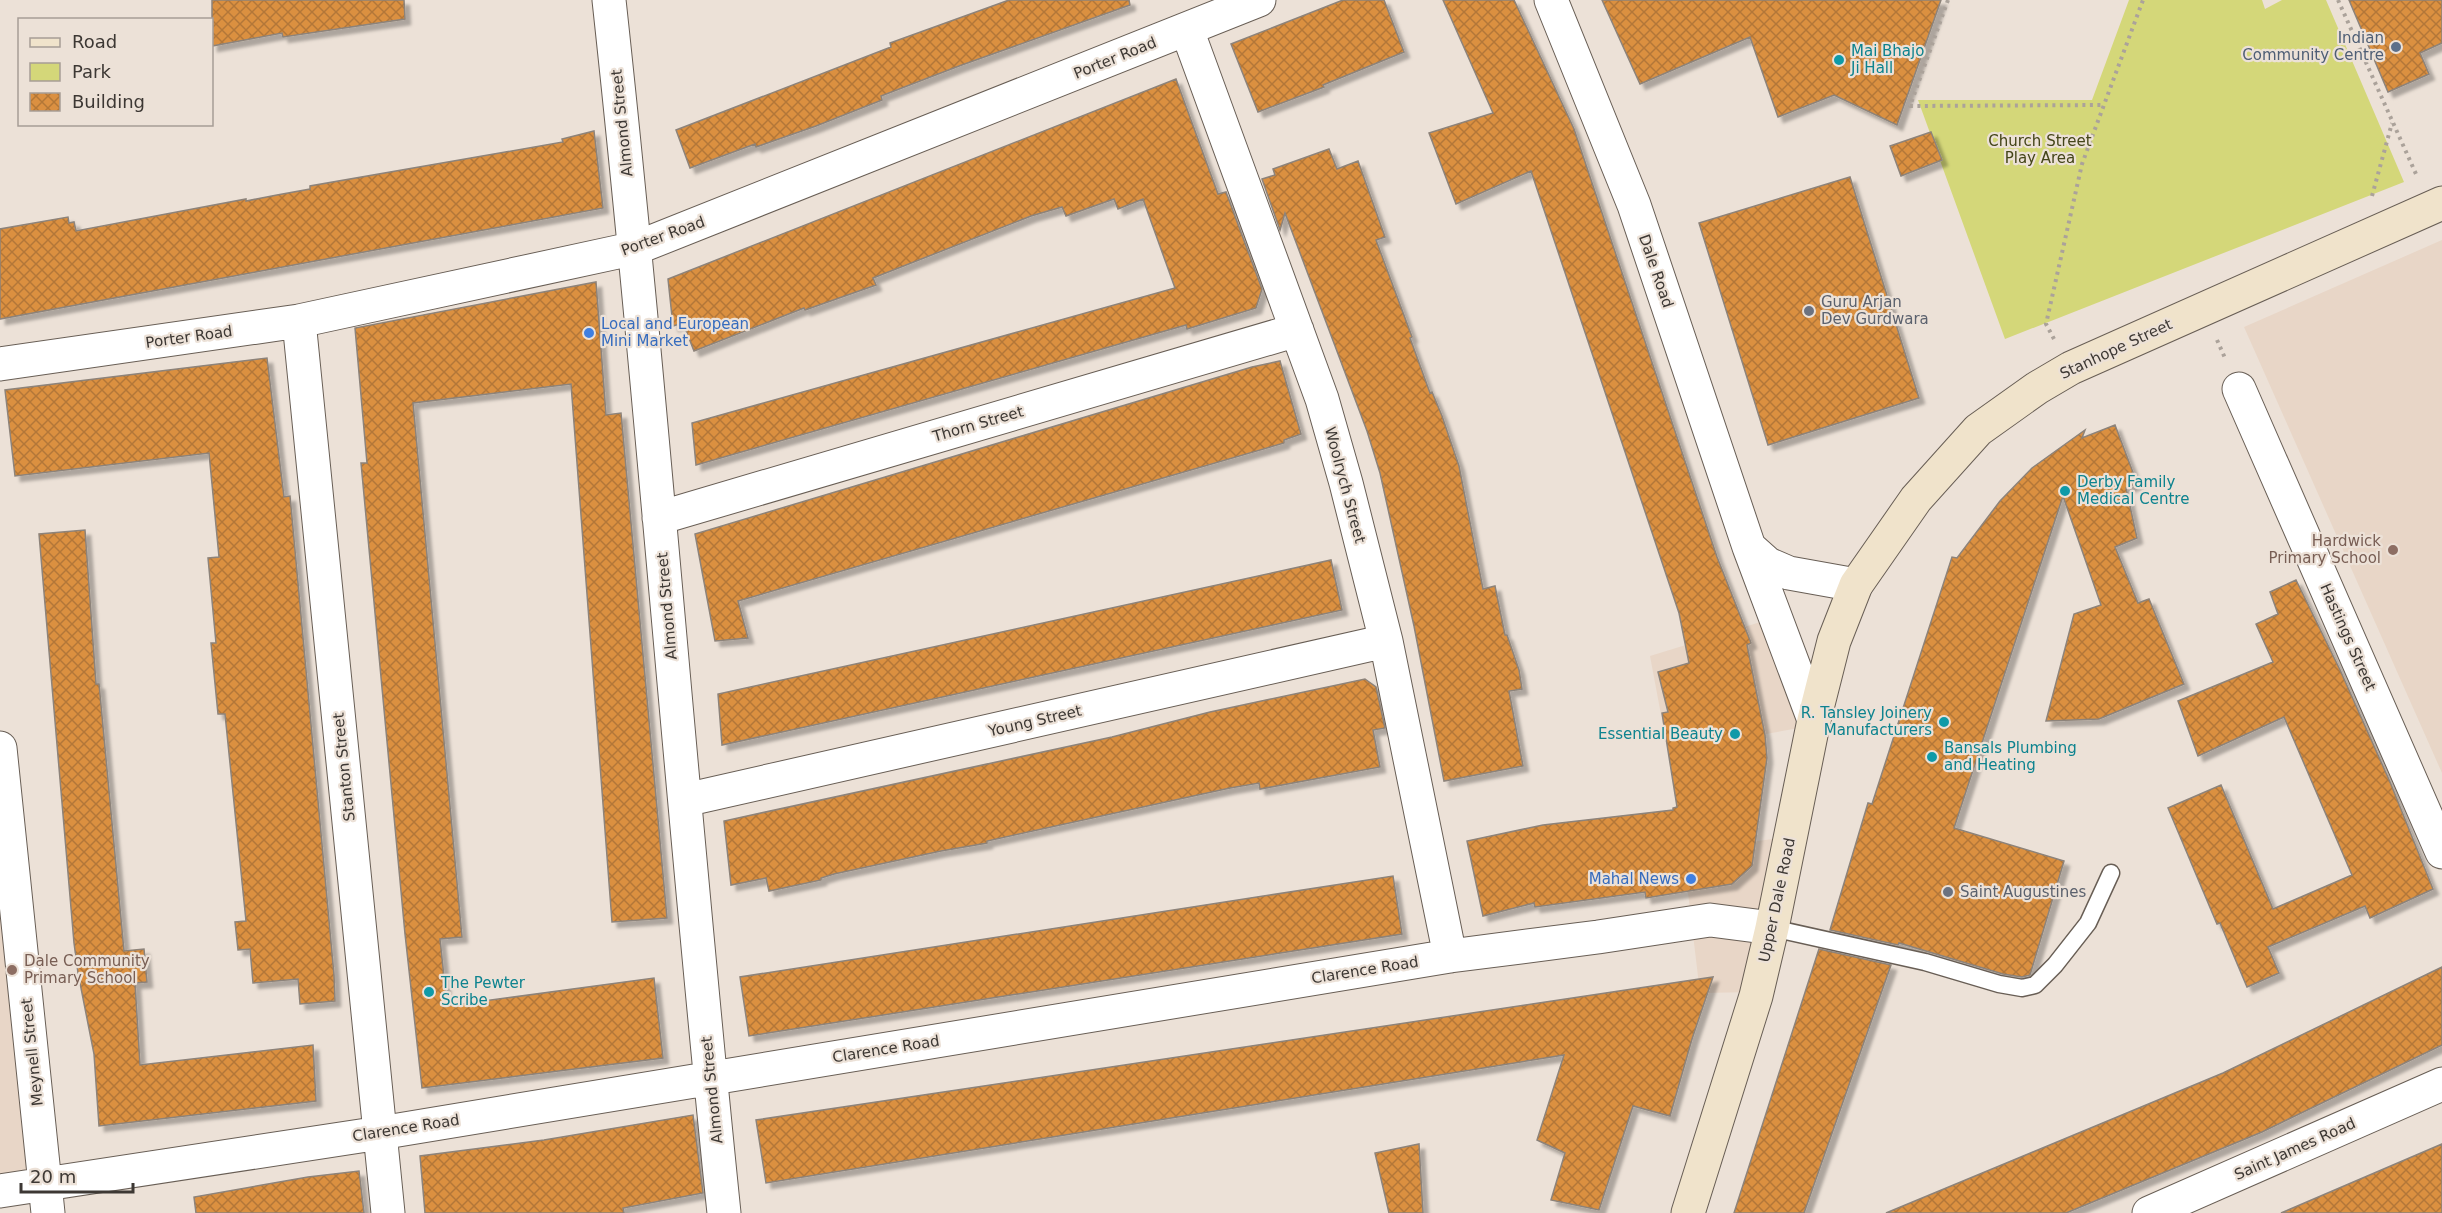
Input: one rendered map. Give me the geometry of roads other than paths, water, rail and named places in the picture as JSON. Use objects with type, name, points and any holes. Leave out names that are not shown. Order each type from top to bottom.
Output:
[{"type":"street","name":"Almond Street","points":[[609,0],[636,248],[724,1213]]},
{"type":"street","name":"Porter Road","points":[[0,364],[299,321],[636,248],[1259,0]]},
{"type":"street","name":"Dale Road","points":[[1551,0],[1634,205],[1749,547],[1814,720]]},
{"type":"street","name":"Woolrych Street","points":[[1187,30],[1322,399],[1346,483],[1386,641],[1450,956]]},
{"type":"street","name":"Stanhope Street","points":[[1856,585],[1916,499],[1978,430],[2037,388],[2071,368],[2437,205]]},
{"type":"street","name":"Stanton Street","points":[[299,321],[387,1213]]},
{"type":"street","name":"Thorn Street","points":[[659,518],[1297,330]]},
{"type":"street","name":"Hastings Street","points":[[2239,389],[2442,852]]},
{"type":"street","points":[[1749,547],[1768,564],[1789,573],[1856,585]]},
{"type":"street","name":"Upper Dale Road","points":[[1688,1213],[1756,996],[1814,720],[1834,641],[1856,585]]},
{"type":"street","name":"Young Street","points":[[685,800],[1386,641]]},
{"type":"street","name":"Meynell Street","points":[[0,748],[47,1198]]},
{"type":"street","name":"Clarence Road","points":[[0,1191],[47,1198],[380,1133],[1450,956],[1710,920],[1772,928]]},
{"type":"street","name":"Saint James Road","points":[[2149,1213],[2442,1084]]},
{"type":"lane","points":[[1772,928],[1925,962],[1999,984],[2022,988],[2035,985],[2055,965],[2088,923],[2111,873]]},
{"type":"place","name":"Indian Community Centre","points":[[2396,47]]},
{"type":"place","name":"Mai Bhajo Ji Hall","points":[[1839,60]]},
{"type":"place","name":"Guru Arjan Dev Gurdwara","points":[[1809,311]]},
{"type":"place","name":"Local and European Mini Market","points":[[589,333]]},
{"type":"place","name":"Derby Family Medical Centre","points":[[2065,491]]},
{"type":"place","name":"Hardwick Primary School","points":[[2393,550]]},
{"type":"place","name":"R. Tansley Joinery Manufacturers","points":[[1944,722]]},
{"type":"place","name":"Essential Beauty","points":[[1735,734]]},
{"type":"place","name":"Bansals Plumbing and Heating","points":[[1932,757]]},
{"type":"place","name":"Mahal News","points":[[1691,879]]},
{"type":"place","name":"Saint Augustines","points":[[1948,892]]},
{"type":"place","name":"Dale Community Primary School","points":[[12,970]]},
{"type":"place","name":"The Pewter Scribe","points":[[429,992]]},
{"type":"park label","name":"Church Street Play Area","points":[[2040,150]]}]
